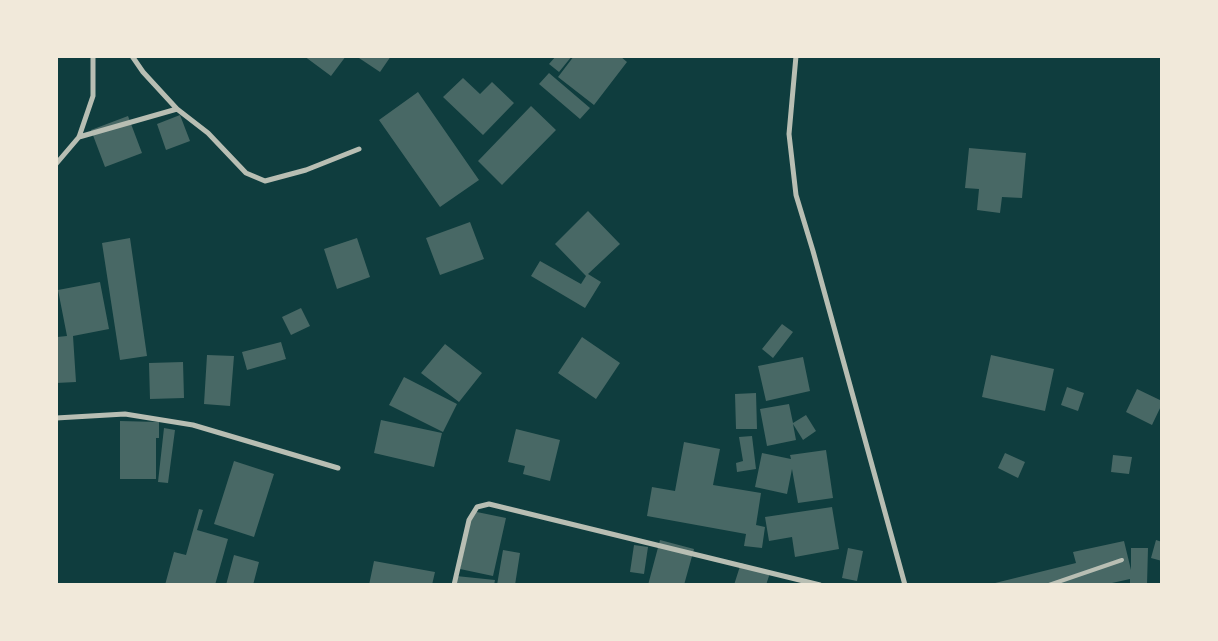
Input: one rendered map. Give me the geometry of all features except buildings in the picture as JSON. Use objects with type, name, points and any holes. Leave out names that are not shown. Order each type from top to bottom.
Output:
[{"type":"street","points":[[56,164],[79,137],[92,96],[93,56]]},
{"type":"street","points":[[132,56],[143,72],[177,108],[208,133],[246,172],[265,180],[306,170],[359,149]]},
{"type":"street","points":[[796,56],[789,134],[796,195],[905,585]]},
{"type":"street","points":[[79,137],[177,108]]},
{"type":"street","points":[[56,418],[126,414],[193,425],[338,468]]},
{"type":"street","points":[[454,585],[469,520],[477,508],[489,504],[820,585]]},
{"type":"lane","points":[[1049,585],[1122,560]]}]
